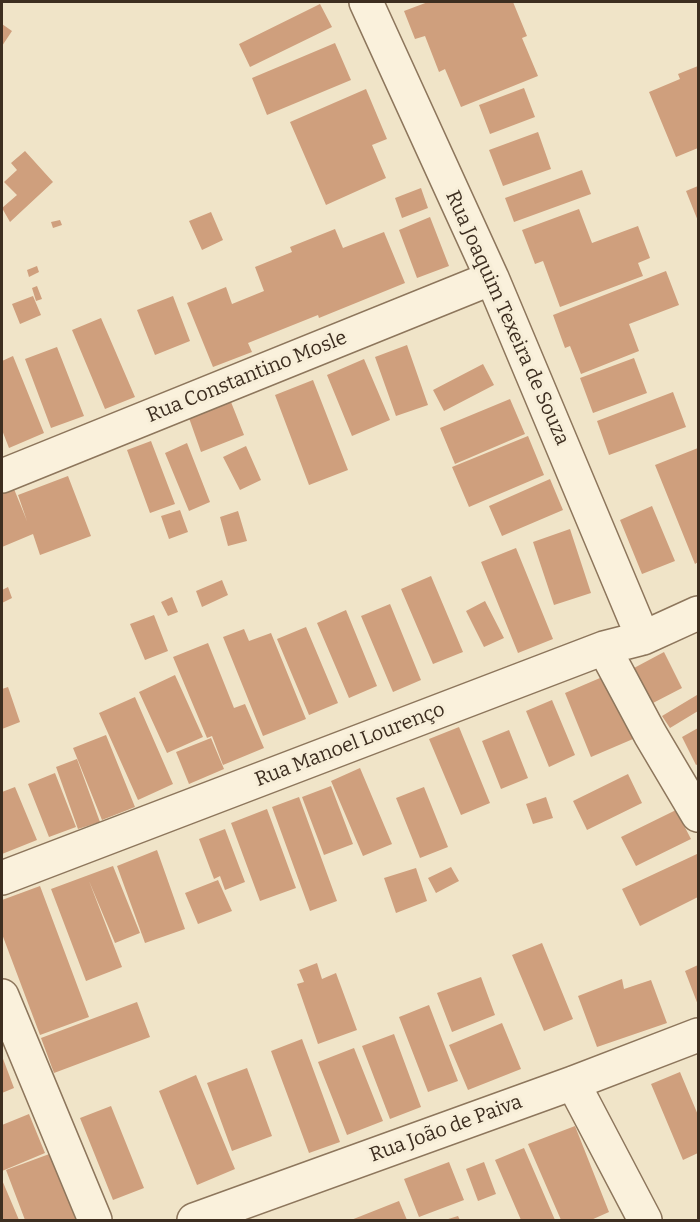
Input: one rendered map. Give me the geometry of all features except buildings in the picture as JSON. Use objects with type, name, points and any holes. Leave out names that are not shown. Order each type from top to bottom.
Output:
[{"type":"street","name":"Rua Joaquim Texeira de Souza","points":[[366,2],[492,278],[642,638]]},
{"type":"street","name":"Rua Constantino Mosle","points":[[2,476],[492,278]]},
{"type":"street","name":"Rua Manoel Lourenço","points":[[2,878],[604,648],[642,638],[699,613]]},
{"type":"street","points":[[604,648],[650,734],[699,815]]},
{"type":"street","points":[[2,996],[95,1221]]},
{"type":"street","name":"Rua João de Paiva","points":[[194,1221],[699,1035]]},
{"type":"street","points":[[573,1083],[645,1221]]}]
